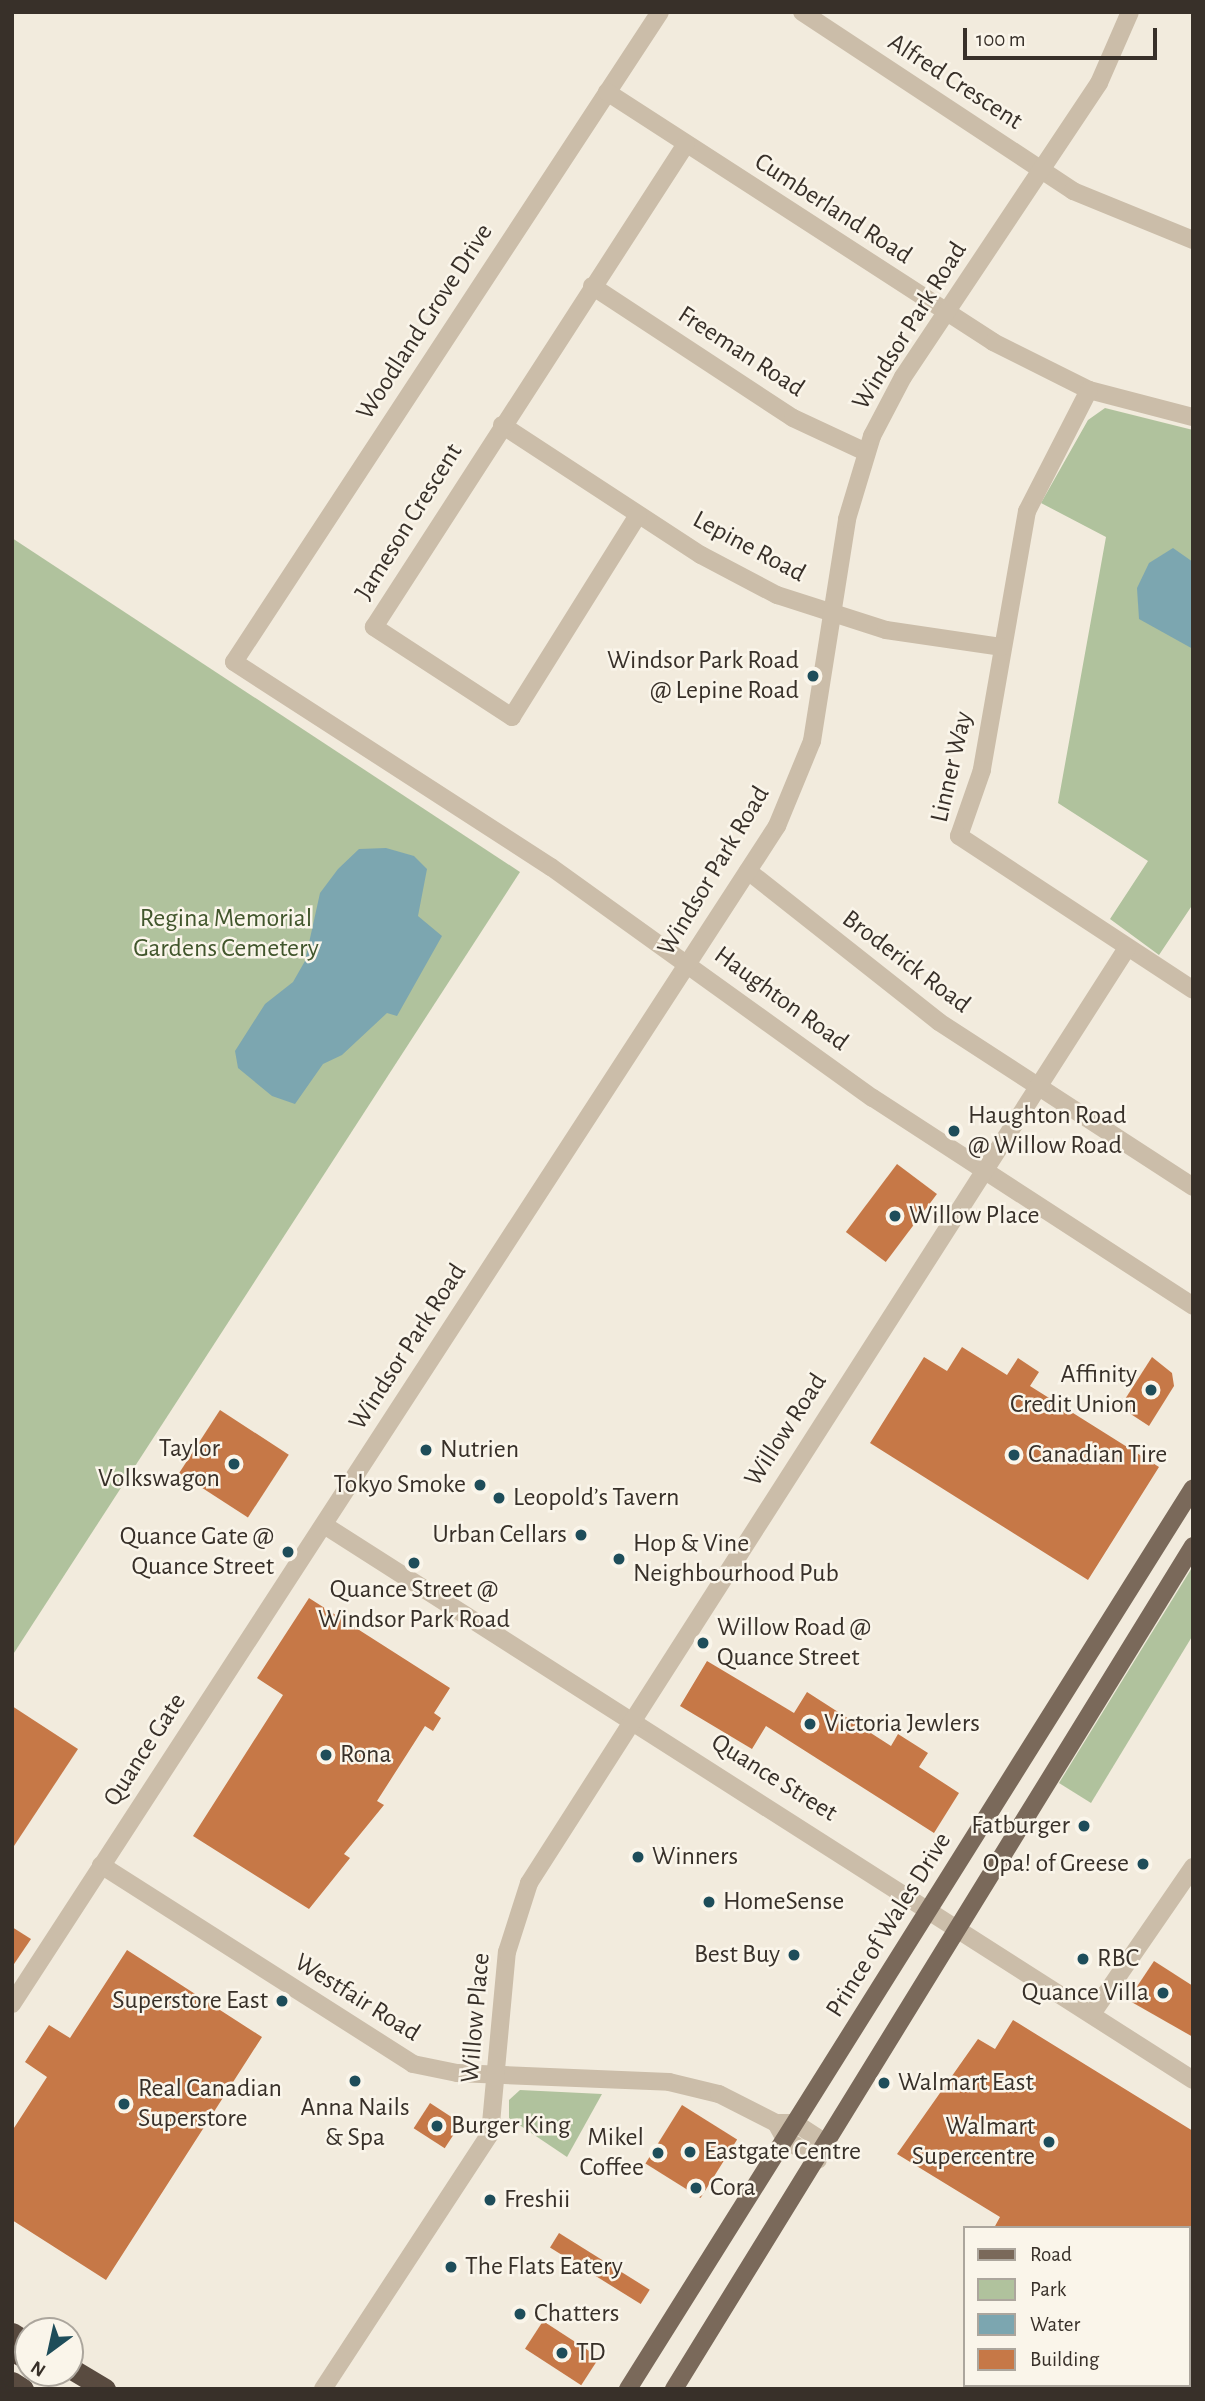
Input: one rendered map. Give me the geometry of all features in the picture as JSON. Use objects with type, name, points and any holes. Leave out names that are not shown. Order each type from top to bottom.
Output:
[{"type":"highway","points":[[84,2376],[105,2389]]},
{"type":"highway","points":[[12,2382],[23,2389]]},
{"type":"main road","name":"Prince of Wales Drive","points":[[628,2389],[785,2129],[932,1909],[1193,1488]]},
{"type":"main road","points":[[674,2389],[818,2160],[1193,1546]]},
{"type":"street","name":"Woodland Grove Drive","points":[[234,662],[660,12]]},
{"type":"street","name":"Alfred Crescent","points":[[802,12],[1043,172],[1128,218],[1193,240]]},
{"type":"street","name":"Windsor Park Road","points":[[324,1525],[748,871],[805,762],[866,452],[891,396],[944,313],[1043,172],[1099,83],[1124,15]]},
{"type":"street","name":"Cumberland Road","points":[[607,92],[944,313],[1089,390],[1193,417]]},
{"type":"street","name":"Jameson Crescent","points":[[638,515],[512,717],[373,627],[686,144]]},
{"type":"street","name":"Freeman Road","points":[[592,286],[793,418],[866,452]]},
{"type":"street","name":"Linner Way","points":[[1089,390],[1027,511],[1000,647],[982,770],[959,836],[1127,948]]},
{"type":"street","name":"Lepine Road","points":[[502,425],[638,515],[748,582],[832,615],[1000,647]]},
{"type":"street","name":"Haughton Road","points":[[234,662],[688,964],[983,1169],[1193,1306]]},
{"type":"street","name":"Broderick Road","points":[[748,871],[881,980],[1193,1187]]},
{"type":"street","points":[[983,1169],[1127,948],[1193,990]]},
{"type":"street","name":"Willow Road","points":[[632,1718],[983,1169]]},
{"type":"street","name":"Quance Street","points":[[324,1525],[1094,2011],[1193,2080]]},
{"type":"street","name":"Quance Gate","points":[[12,2004],[324,1525]]},
{"type":"street","name":"Willow Place","points":[[323,2389],[486,2141],[516,1912],[632,1718]]},
{"type":"street","name":"Westfair Road","points":[[102,1865],[401,2059],[439,2071],[496,2076],[669,2082],[719,2094],[785,2129],[827,2144]]},
{"type":"street","points":[[1094,2011],[1193,1867]]},
{"type":"street","name":"Westfair Road","points":[[785,2129],[818,2160]]},
{"type":"green space","points":[[1105,408],[1193,430],[1193,904],[1159,955],[1110,919],[1148,861],[1058,803],[1106,537],[1041,503],[1088,420]]},
{"type":"green space","name":"Regina Memorial Gardens Cemetery","points":[[12,538],[520,872],[12,1656]]},
{"type":"green space","points":[[1193,1566],[1193,1635],[1091,1803],[1059,1783]]},
{"type":"green space","points":[[520,2090],[602,2094],[567,2157],[509,2118],[509,2100]]},
{"type":"water","points":[[1173,548],[1193,562],[1193,649],[1139,619],[1137,588],[1149,563]]},
{"type":"water","points":[[386,848],[414,856],[427,869],[418,916],[442,936],[397,1016],[387,1013],[342,1055],[323,1064],[295,1104],[272,1096],[238,1068],[235,1051],[265,1004],[293,982],[305,961],[320,893],[338,869],[359,849]]},
{"type":"building","name":"Willow Place","points":[[897,1164],[937,1194],[886,1262],[846,1232]]},
{"type":"building","name":"Canadian Tire","points":[[962,1347],[1007,1375],[1018,1358],[1039,1372],[1030,1386],[1159,1467],[1088,1580],[870,1443],[924,1357],[947,1371]]},
{"type":"building","name":"Affinity Credit Union","points":[[1152,1357],[1172,1373],[1174,1386],[1149,1426],[1120,1407]]},
{"type":"building","name":"Taylor Volkswagon","points":[[220,1410],[289,1455],[248,1518],[179,1473]]},
{"type":"building","name":"Rona","points":[[309,1598],[450,1688],[434,1713],[441,1718],[433,1731],[425,1726],[377,1801],[384,1805],[344,1854],[350,1858],[309,1909],[193,1836],[283,1695],[257,1678]]},
{"type":"building","points":[[707,1661],[794,1713],[807,1692],[891,1746],[898,1734],[928,1753],[919,1767],[959,1793],[934,1833],[766,1726],[752,1749],[680,1706]]},
{"type":"building","points":[[12,1706],[78,1749],[12,1849]]},
{"type":"building","points":[[12,1927],[31,1939],[12,1967]]},
{"type":"building","name":"Real Canadian Superstore","points":[[127,1950],[262,2037],[106,2280],[12,2220],[12,2131],[47,2077],[25,2062],[49,2025],[70,2038]]},
{"type":"building","name":"Quance Villa","points":[[1154,1961],[1193,1986],[1193,2037],[1128,2000]]},
{"type":"building","name":"Walmart Supercentre","points":[[1013,2020],[1193,2131],[1193,2228],[995,2226],[1000,2217],[897,2154],[978,2039],[995,2049]]},
{"type":"building","name":"Burger King","points":[[430,2103],[461,2123],[445,2148],[414,2128]]},
{"type":"building","name":"Eastgate Centre","points":[[682,2105],[737,2139],[701,2198],[645,2164]]},
{"type":"building","points":[[559,2233],[650,2290],[641,2304],[550,2247]]},
{"type":"building","name":"TD","points":[[543,2321],[599,2357],[581,2385],[525,2349]]},
{"type":"place","name":"Windsor Park Road @ Lepine Road","points":[[813,676]]},
{"type":"place","name":"Haughton Road @ Willow Road","points":[[954,1131]]},
{"type":"place","name":"Willow Place","points":[[895,1216]]},
{"type":"place","name":"Affinity Credit Union","points":[[1151,1390]]},
{"type":"place","name":"Nutrien","points":[[426,1450]]},
{"type":"place","name":"Canadian Tire","points":[[1014,1455]]},
{"type":"place","name":"Taylor Volkswagon","points":[[234,1464]]},
{"type":"place","name":"Tokyo Smoke","points":[[480,1485]]},
{"type":"place","name":"Leopold’s Tavern","points":[[499,1498]]},
{"type":"place","name":"Urban Cellars","points":[[581,1535]]},
{"type":"place","name":"Quance Gate @ Quance Street","points":[[288,1552]]},
{"type":"place","name":"Hop & Vine Neighbourhood Pub","points":[[619,1559]]},
{"type":"place","name":"Quance Street @ Windsor Park Road","points":[[414,1563]]},
{"type":"place","name":"Willow Road @ Quance Street","points":[[703,1643]]},
{"type":"place","name":"Victoria Jewlers","points":[[810,1724]]},
{"type":"place","name":"Rona","points":[[326,1755]]},
{"type":"place","name":"Fatburger","points":[[1084,1826]]},
{"type":"place","name":"Winners","points":[[638,1857]]},
{"type":"place","name":"Opa! of Greese","points":[[1143,1864]]},
{"type":"place","name":"HomeSense","points":[[709,1902]]},
{"type":"place","name":"Best Buy","points":[[794,1955]]},
{"type":"place","name":"RBC","points":[[1083,1959]]},
{"type":"place","name":"Quance Villa","points":[[1163,1993]]},
{"type":"place","name":"Superstore East","points":[[282,2001]]},
{"type":"place","name":"Anna Nails & Spa","points":[[355,2081]]},
{"type":"place","name":"Walmart East","points":[[884,2083]]},
{"type":"place","name":"Real Canadian Superstore","points":[[124,2104]]},
{"type":"place","name":"Burger King","points":[[437,2126]]},
{"type":"place","name":"Walmart Supercentre","points":[[1049,2142]]},
{"type":"place","name":"Eastgate Centre","points":[[690,2152]]},
{"type":"place","name":"Mikel Coffee","points":[[658,2153]]},
{"type":"place","name":"Cora","points":[[696,2188]]},
{"type":"place","name":"Freshii","points":[[490,2200]]},
{"type":"place","name":"The Flats Eatery","points":[[451,2267]]},
{"type":"place","name":"Chatters","points":[[520,2314]]},
{"type":"place","name":"TD","points":[[562,2353]]}]
